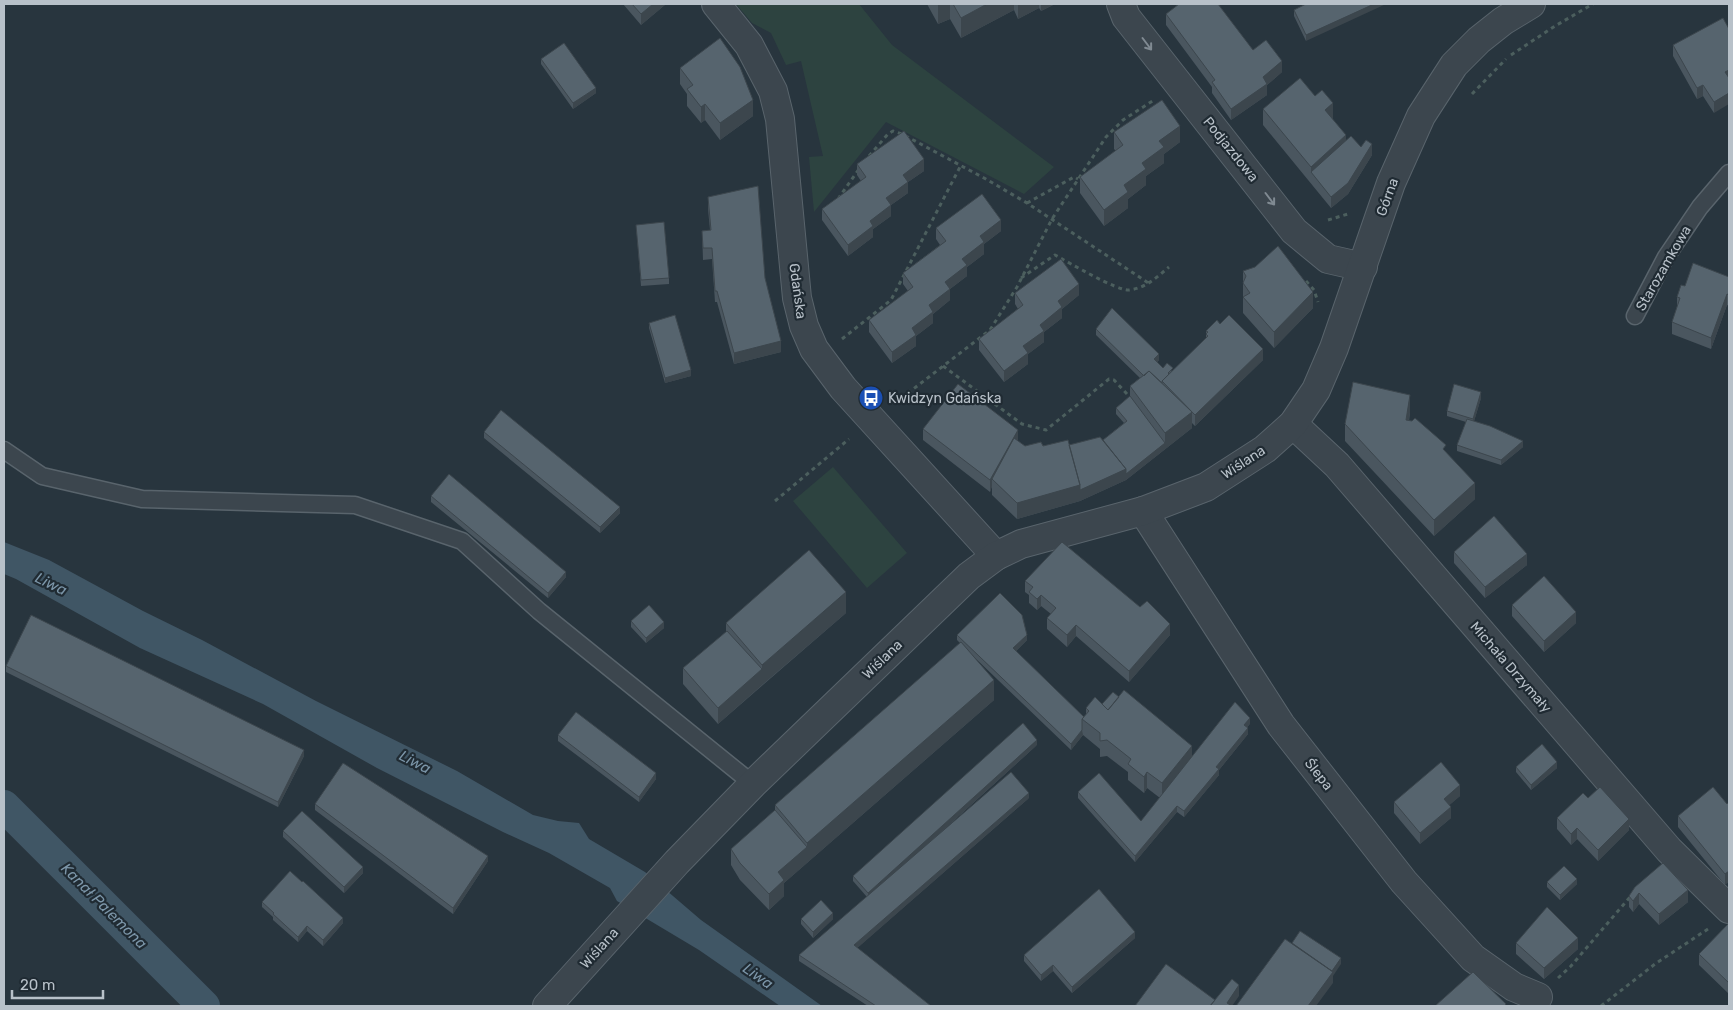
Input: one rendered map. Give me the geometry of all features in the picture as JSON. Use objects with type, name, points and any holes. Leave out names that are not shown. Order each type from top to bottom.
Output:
[{"type":"street","name":"Gdańska","points":[[716,4],[748,45],[773,91],[780,119],[797,298],[804,326],[814,349],[843,388],[996,556]]},
{"type":"street","name":"Podjazdowa","points":[[1121,4],[1126,17],[1294,231],[1328,259],[1363,267]]},
{"type":"street","name":"Górna","points":[[1293,424],[1316,390],[1334,348],[1391,183],[1420,116],[1454,65],[1479,40],[1503,21],[1531,4]]},
{"type":"street","name":"Wiślana","points":[[547,1006],[619,925],[753,784],[969,576],[996,556],[1020,544],[1143,511],[1206,487],[1265,449],[1293,424]]},
{"type":"street","name":"Michała Drzymały","points":[[1293,424],[1337,465],[1663,843],[1722,917]]},
{"type":"street","name":"Ślepa","points":[[1143,511],[1281,725],[1404,882],[1473,958],[1514,987],[1538,997]]},
{"type":"lane","name":"Starozamkowa","points":[[1634,316],[1666,257],[1700,207],[1729,173]]},
{"type":"lane","points":[[4,450],[42,476],[142,499],[354,504],[462,542],[539,611],[753,784]]},
{"type":"path","points":[[776,501],[872,420],[990,330],[1021,279],[1052,219],[1106,137],[1123,120],[1178,85]]},
{"type":"path","points":[[867,158],[888,134],[893,131],[902,134],[1027,203],[1150,284]]},
{"type":"path","points":[[837,201],[862,164]]},
{"type":"path","points":[[841,340],[891,300],[961,165]]},
{"type":"path","points":[[1027,203],[1074,177],[1078,179]]},
{"type":"path","points":[[1021,279],[1055,255],[1097,278],[1128,290],[1150,284],[1169,267]]},
{"type":"path","points":[[943,366],[1022,424],[1046,430],[1109,379],[1114,380],[1127,394]]},
{"type":"path","points":[[1538,997],[1571,966],[1633,894]]},
{"type":"path","points":[[1601,1006],[1654,964],[1722,917]]},
{"type":"green space","points":[[736,4],[859,4],[892,45],[1054,167],[1024,194],[886,122],[814,212],[809,157],[823,156],[801,61],[786,65],[771,33],[752,23]]},
{"type":"green space","points":[[833,467],[907,553],[867,588],[793,501]]},
{"type":"water","name":"Liwa","points":[[4,542],[49,560],[316,701],[457,771],[533,815],[558,821],[579,823],[589,839],[645,872],[701,920],[822,1006],[780,1006],[699,950],[617,901],[610,888],[549,853],[503,832],[377,768],[263,704],[140,648],[4,574]]},
{"type":"building","points":[[632,4],[653,4],[641,14]]},
{"type":"building","points":[[953,4],[987,4],[961,18]]},
{"type":"building","points":[[1179,4],[1218,4],[1253,50],[1266,40],[1282,61],[1263,77],[1267,84],[1231,109],[1212,82],[1215,80],[1166,14]]},
{"type":"building","points":[[1306,4],[1374,4],[1306,35],[1294,10]]},
{"type":"building","points":[[1723,18],[1729,29],[1729,70],[1725,72],[1729,78],[1729,93],[1714,102],[1703,85],[1697,88],[1673,45]]},
{"type":"building","points":[[720,38],[740,67],[753,100],[720,123],[705,104],[701,107],[687,89],[693,85],[680,68]]},
{"type":"building","points":[[564,43],[596,88],[573,103],[541,59]]},
{"type":"building","points":[[1300,78],[1315,96],[1322,90],[1333,103],[1325,110],[1346,135],[1311,167],[1263,109]]},
{"type":"building","points":[[1162,100],[1180,126],[1159,141],[1164,147],[1142,163],[1146,169],[1124,185],[1128,192],[1104,210],[1080,177],[1123,145],[1114,132]]},
{"type":"building","points":[[904,131],[924,159],[903,175],[908,182],[886,198],[891,205],[870,221],[873,226],[848,245],[822,209],[866,177],[857,164]]},
{"type":"building","points":[[1351,136],[1361,147],[1366,140],[1372,144],[1348,183],[1331,197],[1311,172]]},
{"type":"building","points":[[758,186],[765,278],[781,341],[734,353],[717,291],[715,291],[712,248],[703,248],[702,231],[711,230],[708,197]]},
{"type":"building","points":[[982,194],[1001,220],[980,236],[984,242],[962,259],[967,265],[945,282],[950,289],[929,305],[933,312],[912,328],[916,335],[892,352],[869,320],[913,287],[903,273],[946,241],[936,228]]},
{"type":"building","points":[[664,222],[669,278],[641,280],[636,225]]},
{"type":"building","points":[[1278,246],[1313,292],[1274,332],[1243,297],[1250,293],[1243,283],[1246,276],[1243,271],[1255,267]]},
{"type":"building","points":[[1061,259],[1079,284],[1058,301],[1062,307],[1040,325],[1044,331],[1023,346],[1028,353],[1004,371],[979,339],[1023,305],[1015,293]]},
{"type":"building","points":[[1693,263],[1729,277],[1729,295],[1727,294],[1711,338],[1672,322],[1680,298],[1677,297],[1681,285],[1685,286]]},
{"type":"building","points":[[1112,308],[1159,354],[1154,359],[1163,368],[1167,363],[1173,368],[1162,383],[1149,371],[1144,376],[1096,329]]},
{"type":"building","points":[[675,315],[691,370],[665,378],[649,323]]},
{"type":"building","points":[[1229,315],[1263,349],[1195,415],[1162,381],[1208,336],[1206,331],[1217,320],[1220,324]]},
{"type":"building","points":[[1149,371],[1192,412],[1165,433],[1130,386]]},
{"type":"building","points":[[1353,382],[1410,395],[1406,420],[1412,421],[1415,418],[1446,445],[1443,449],[1475,483],[1434,520],[1345,424]]},
{"type":"building","points":[[958,384],[1018,430],[990,480],[923,429]]},
{"type":"building","points":[[1454,384],[1481,392],[1473,419],[1447,411]]},
{"type":"building","points":[[1130,396],[1165,443],[1126,474],[1126,469],[1103,440],[1127,421],[1116,408]]},
{"type":"building","points":[[501,410],[620,507],[600,527],[484,432]]},
{"type":"building","points":[[1467,419],[1490,426],[1523,441],[1501,460],[1457,445]]},
{"type":"building","points":[[1100,437],[1126,469],[1080,490],[1069,445]]},
{"type":"building","points":[[1014,438],[1025,446],[1041,442],[1043,446],[1068,440],[1080,485],[1017,503],[992,479]]},
{"type":"building","points":[[449,474],[566,572],[548,593],[431,496]]},
{"type":"building","points":[[1494,516],[1527,554],[1485,587],[1454,552]]},
{"type":"building","points":[[1062,542],[1140,607],[1147,601],[1170,624],[1129,671],[1076,625],[1067,635],[1047,618],[1056,608],[1041,595],[1037,599],[1029,592],[1033,587],[1025,581]]},
{"type":"building","points":[[809,550],[846,592],[762,665],[726,623]]},
{"type":"building","points":[[1544,576],[1576,612],[1544,641],[1512,605]]},
{"type":"building","points":[[1000,593],[1022,615],[1027,635],[1013,648],[1084,717],[1082,719],[1082,730],[1071,744],[957,635]]},
{"type":"building","points":[[649,605],[664,622],[646,638],[631,621]]},
{"type":"building","points":[[31,615],[304,750],[278,802],[6,666]]},
{"type":"building","points":[[727,631],[762,669],[718,708],[683,668]]},
{"type":"building","points":[[961,642],[994,680],[807,843],[775,805]]},
{"type":"building","points":[[1124,690],[1192,746],[1162,783],[1147,772],[1144,777],[1128,764],[1131,759],[1107,740],[1100,741],[1100,733],[1082,719],[1089,711],[1086,708],[1095,697],[1108,710]]},
{"type":"building","points":[[1113,692],[1119,697],[1108,710],[1102,704]]},
{"type":"building","points":[[1235,702],[1250,718],[1244,725],[1248,728],[1216,767],[1219,769],[1184,811],[1177,806],[1135,856],[1078,792],[1099,773],[1141,821]]},
{"type":"building","points":[[576,712],[656,773],[639,797],[558,735]]},
{"type":"building","points":[[1023,723],[1037,740],[868,893],[853,876]]},
{"type":"building","points":[[1542,744],[1557,762],[1531,785],[1516,767]]},
{"type":"building","points":[[1441,762],[1460,785],[1444,799],[1451,807],[1420,833],[1394,802]]},
{"type":"building","points":[[343,763],[488,856],[453,908],[315,804]]},
{"type":"building","points":[[1011,772],[1029,793],[854,945],[931,1006],[876,1006],[799,955]]},
{"type":"building","points":[[1600,787],[1629,819],[1598,850],[1577,828],[1571,834],[1557,818],[1583,793],[1588,798]]},
{"type":"building","points":[[1713,787],[1727,804],[1729,802],[1729,871],[1725,874],[1678,816]]},
{"type":"building","points":[[775,810],[807,847],[778,872],[784,880],[769,894],[740,863],[731,849]]},
{"type":"building","points":[[302,811],[363,867],[344,887],[283,831]]},
{"type":"building","points":[[1663,863],[1688,890],[1659,914],[1639,893],[1633,901],[1629,896],[1635,887]]},
{"type":"building","points":[[1564,866],[1577,879],[1560,895],[1547,882]]},
{"type":"building","points":[[290,871],[343,918],[323,940],[307,926],[298,937],[262,902]]},
{"type":"building","points":[[1099,889],[1135,932],[1072,987],[1053,965],[1041,975],[1024,955]]},
{"type":"building","points":[[821,900],[833,913],[813,932],[801,919]]},
{"type":"building","points":[[1547,907],[1578,938],[1544,968],[1516,943]]},
{"type":"building","points":[[1729,925],[1729,983],[1699,954]]},
{"type":"building","points":[[1300,931],[1341,958],[1332,971],[1292,943]]},
{"type":"building","points":[[1285,939],[1333,972],[1308,1006],[1236,1006]]},
{"type":"building","points":[[1166,964],[1215,1000],[1210,1006],[1135,1006]]},
{"type":"building","points":[[1473,972],[1506,1004],[1504,1006],[1435,1006]]},
{"type":"building","points":[[1232,979],[1239,985],[1227,1003],[1232,1006],[1210,1006]]},
{"type":"waterway","name":"Kanał Palemona","points":[[4,806],[204,1006]]},
{"type":"place","name":"Kwidzyn Gdańska","points":[[871,398]]}]
